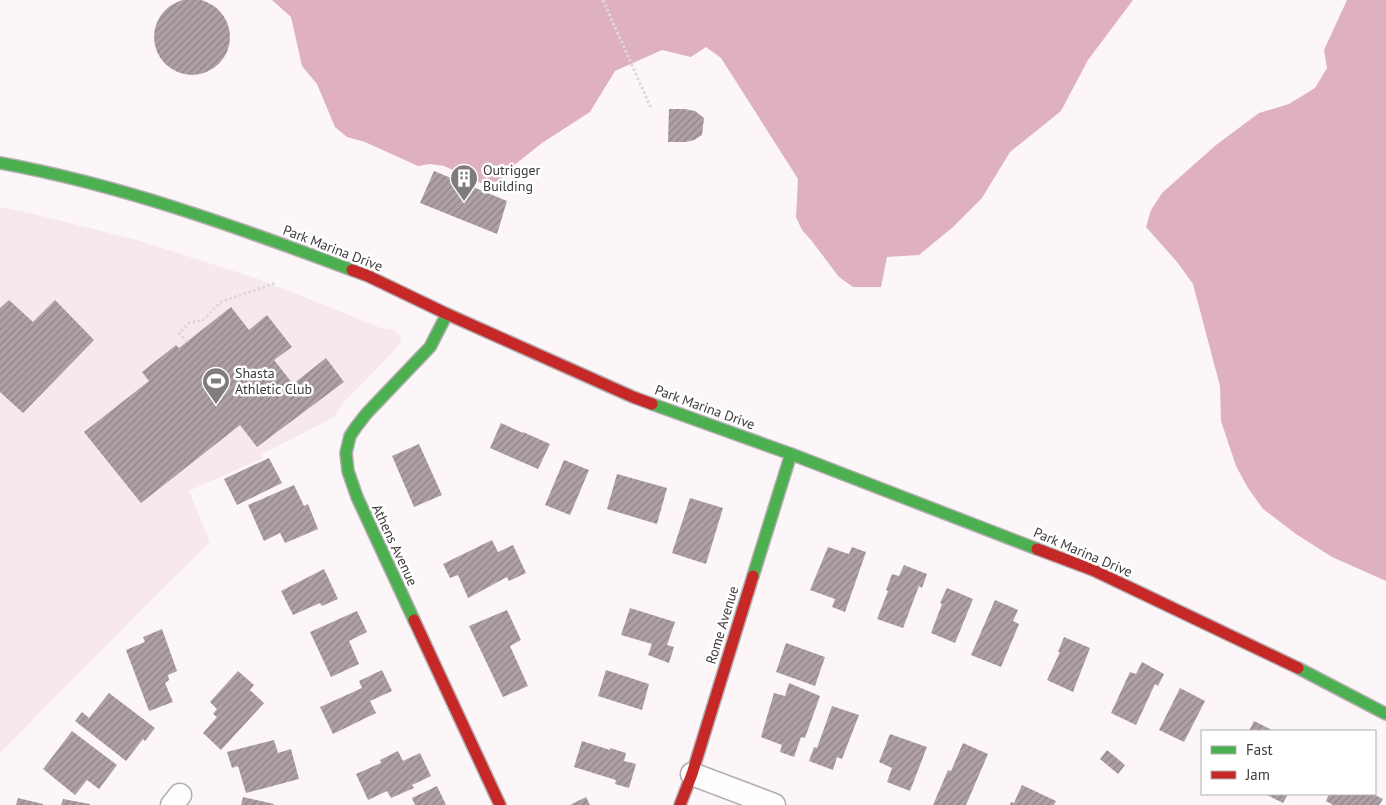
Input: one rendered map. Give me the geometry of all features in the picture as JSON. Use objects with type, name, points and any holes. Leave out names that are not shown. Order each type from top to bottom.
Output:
[{"type":"main road","name":"Park Marina Drive","points":[[0,163],[135,195],[258,235],[368,276],[447,314],[633,397],[791,454],[1093,570],[1311,674],[1386,714]]},
{"type":"main road","name":"Athens Avenue","points":[[447,314],[430,347],[366,413],[358,424],[348,443],[345,460],[352,487],[360,505],[500,805]]},
{"type":"main road","name":"Rome Avenue","points":[[680,805],[692,774],[791,454]]},
{"type":"street","points":[[692,774],[774,805]]},
{"type":"path","points":[[603,0],[651,108]]},
{"type":"path","points":[[187,342],[179,333],[190,324],[202,320],[217,305],[233,297],[275,283]]},
{"type":"shaded area","points":[[272,0],[1133,0],[1088,60],[1061,111],[1010,152],[982,198],[953,227],[919,255],[887,257],[881,287],[853,287],[839,277],[802,230],[796,217],[798,179],[721,58],[706,47],[691,57],[662,50],[615,71],[590,112],[542,143],[508,170],[494,189],[444,166],[430,164],[418,166],[365,142],[347,137],[335,127],[317,84],[302,66],[291,17]]},
{"type":"shaded area","points":[[1347,0],[1386,0],[1386,581],[1332,557],[1296,534],[1263,509],[1248,488],[1236,466],[1221,421],[1220,386],[1193,284],[1177,262],[1146,227],[1151,210],[1162,193],[1216,145],[1259,113],[1289,104],[1315,88],[1327,68],[1324,50]]},
{"type":"shaded area","points":[[0,207],[137,240],[255,278],[380,328],[395,330],[401,339],[390,355],[344,402],[333,418],[262,454],[263,458],[189,491],[210,542],[0,753]]},
{"type":"building","points":[[192,-1],[207,2],[219,10],[227,22],[230,37],[227,52],[219,64],[207,72],[192,75],[177,72],[165,64],[157,52],[154,37],[157,22],[165,10],[177,2]]},
{"type":"building","points":[[669,109],[695,111],[704,118],[702,135],[686,142],[668,142]]},
{"type":"building","name":"Outrigger Building","points":[[434,171],[507,201],[497,234],[420,203]]},
{"type":"building","points":[[9,300],[33,322],[55,300],[94,340],[23,413],[0,392],[0,308]]},
{"type":"building","name":"Shasta Athletic Club","points":[[231,307],[249,330],[267,315],[292,347],[274,360],[293,384],[326,358],[344,382],[257,447],[240,425],[141,503],[84,432],[149,381],[142,372],[176,345],[179,348]]},
{"type":"building","points":[[501,423],[550,444],[538,469],[490,448]]},
{"type":"building","points":[[419,444],[442,495],[414,507],[392,456]]},
{"type":"building","points":[[269,458],[282,483],[237,505],[224,479]]},
{"type":"building","points":[[564,460],[589,470],[570,515],[545,505]]},
{"type":"building","points":[[617,474],[667,488],[657,524],[607,509]]},
{"type":"building","points":[[294,485],[304,506],[308,504],[318,529],[285,543],[280,533],[264,541],[248,505]]},
{"type":"building","points":[[690,498],[723,508],[706,564],[672,553]]},
{"type":"building","points":[[492,540],[498,552],[513,545],[526,573],[509,581],[507,577],[468,598],[458,575],[450,578],[443,564]]},
{"type":"building","points":[[828,547],[849,554],[852,547],[866,552],[845,612],[832,607],[835,599],[810,590]]},
{"type":"building","points":[[904,565],[927,574],[922,588],[919,586],[903,628],[877,619],[888,591],[886,590],[892,574],[899,576]]},
{"type":"building","points":[[324,569],[338,599],[322,606],[320,603],[293,615],[281,591]]},
{"type":"building","points":[[947,588],[973,599],[955,643],[931,633],[942,604],[940,603]]},
{"type":"building","points":[[995,600],[1018,610],[1013,621],[1019,624],[1001,667],[971,655]]},
{"type":"building","points":[[630,608],[675,622],[667,645],[674,647],[669,663],[648,655],[652,644],[621,635]]},
{"type":"building","points":[[507,610],[521,640],[510,646],[528,686],[503,697],[469,626]]},
{"type":"building","points":[[357,611],[367,632],[349,641],[359,664],[331,677],[310,632]]},
{"type":"building","points":[[162,629],[177,671],[168,675],[169,680],[165,683],[173,702],[149,711],[126,650],[145,642],[143,637]]},
{"type":"building","points":[[1064,637],[1090,648],[1073,692],[1047,680],[1060,652],[1058,652]]},
{"type":"building","points":[[786,643],[825,657],[815,686],[776,672]]},
{"type":"building","points":[[1142,662],[1164,674],[1158,686],[1155,684],[1136,725],[1111,713],[1130,672],[1136,674]]},
{"type":"building","points":[[382,670],[392,691],[370,701],[376,713],[333,734],[320,707],[362,688],[359,681]]},
{"type":"building","points":[[606,670],[649,684],[642,710],[598,696]]},
{"type":"building","points":[[238,671],[254,685],[250,690],[264,703],[221,750],[203,733],[217,717],[213,714],[217,709],[210,702]]},
{"type":"building","points":[[789,683],[820,696],[805,738],[801,737],[794,757],[780,752],[782,745],[761,737],[774,693],[785,696]]},
{"type":"building","points":[[1180,688],[1205,701],[1184,742],[1159,730]]},
{"type":"building","points":[[109,693],[155,728],[145,741],[143,739],[126,761],[75,721],[82,712],[89,718]]},
{"type":"building","points":[[832,706],[859,715],[842,759],[837,757],[833,770],[809,761],[814,747],[817,748]]},
{"type":"building","points":[[1254,721],[1272,730],[1250,730]]},
{"type":"building","points":[[72,731],[117,765],[99,789],[87,780],[75,795],[43,769]]},
{"type":"building","points":[[890,734],[927,747],[910,791],[887,782],[892,768],[879,762]]},
{"type":"building","points":[[274,740],[278,753],[291,749],[299,779],[246,793],[238,766],[232,768],[227,752]]},
{"type":"building","points":[[582,741],[626,753],[624,761],[636,764],[629,788],[615,784],[616,780],[574,767]]},
{"type":"building","points":[[963,743],[988,754],[966,805],[933,805],[948,770],[951,771]]},
{"type":"building","points":[[1107,750],[1125,765],[1118,774],[1100,759]]},
{"type":"building","points":[[398,751],[403,761],[420,753],[431,776],[412,785],[414,788],[391,798],[387,791],[368,800],[356,774],[381,763],[380,760]]},
{"type":"building","points":[[1022,785],[1056,801],[1054,805],[1010,805],[1011,802],[1014,803]]},
{"type":"building","points":[[437,786],[446,805],[415,805],[412,798]]},
{"type":"building","points":[[1267,795],[1287,795],[1283,803]]},
{"type":"building","points":[[1329,795],[1375,795],[1383,799],[1379,805],[1333,805],[1326,801]]},
{"type":"building","points":[[243,797],[274,804],[274,805],[241,805]]},
{"type":"building","points":[[586,797],[590,805],[570,805]]},
{"type":"building","points":[[18,798],[43,804],[43,805],[16,805]]},
{"type":"building","points":[[63,799],[90,804],[90,805],[61,805]]},
{"type":"traffic: fast","points":[[0,163],[45,172],[134,195],[266,238],[352,270]]},
{"type":"traffic: fast","points":[[414,620],[357,497],[348,471],[346,453],[350,436],[356,427],[430,347],[447,314]]},
{"type":"traffic: fast","points":[[652,404],[791,454],[1037,549]]},
{"type":"traffic: fast","points":[[753,576],[791,454]]},
{"type":"traffic: fast","points":[[1298,668],[1386,714]]},
{"type":"traffic: jam","points":[[352,270],[652,404]]},
{"type":"traffic: jam","points":[[1037,549],[1093,570],[1298,668]]},
{"type":"traffic: jam","points":[[680,805],[692,774],[753,576]]},
{"type":"traffic: jam","points":[[414,620],[500,805]]},
{"type":"place","name":"Outrigger Building","points":[[464,202]]},
{"type":"place","name":"Shasta Athletic Club","points":[[216,405]]}]
